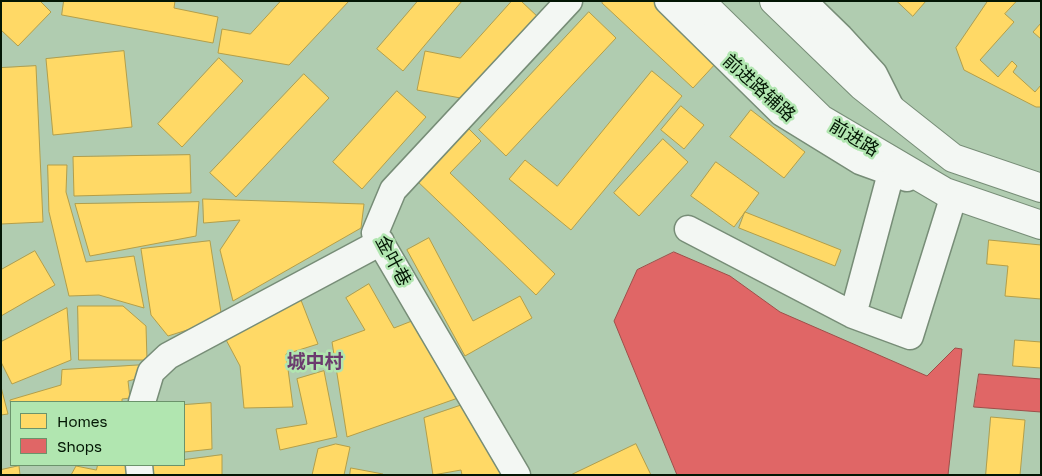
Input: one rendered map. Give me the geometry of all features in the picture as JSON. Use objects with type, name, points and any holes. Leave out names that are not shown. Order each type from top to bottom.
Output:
[{"type":"main road","name":"前进路","points":[[700,1],[821,119],[950,194],[1041,225]]},
{"type":"main road","points":[[774,1],[862,86],[953,158],[1041,188]]},
{"type":"street","name":"金叶巷","points":[[517,475],[375,233],[393,190],[569,1]]},
{"type":"street","name":"前进路辅路","points":[[668,1],[782,113],[860,161],[950,194]]},
{"type":"street","points":[[803,1],[874,74],[892,110]]},
{"type":"street","points":[[853,314],[891,172]]},
{"type":"street","points":[[688,229],[853,314],[910,336],[950,194]]},
{"type":"street","points":[[142,401],[151,372],[168,356],[381,242]]},
{"type":"building: Homes","points":[[1,1],[40,1],[51,12],[18,46],[1,30]]},
{"type":"building: Homes","points":[[64,1],[175,1],[174,8],[218,17],[213,43],[62,15]]},
{"type":"building: Homes","points":[[281,1],[349,1],[289,65],[218,53],[222,29],[250,34]]},
{"type":"building: Homes","points":[[418,1],[462,1],[403,71],[377,49]]},
{"type":"building: Homes","points":[[512,1],[521,1],[539,18],[466,99],[417,90],[425,51],[460,58]]},
{"type":"building: Homes","points":[[604,1],[653,1],[717,62],[693,88],[602,3]]},
{"type":"building: Homes","points":[[897,1],[926,1],[913,16]]},
{"type":"building: Homes","points":[[988,1],[1041,1],[1041,107],[1036,107],[964,70],[956,48]]},
{"type":"building: Homes","points":[[1017,1],[1041,1],[1041,23],[1033,32],[1041,39],[1041,85],[1035,92],[1013,72],[1017,66],[1012,61],[998,77],[980,60],[1014,22],[1005,14]]},
{"type":"building: Homes","points":[[589,12],[616,38],[506,156],[479,130]]},
{"type":"building: Homes","points":[[124,51],[132,127],[53,135],[46,59]]},
{"type":"building: Homes","points":[[219,58],[243,81],[182,147],[158,124]]},
{"type":"building: Homes","points":[[36,66],[43,222],[1,224],[1,68]]},
{"type":"building: Homes","points":[[652,71],[682,96],[571,230],[509,179],[525,160],[557,186]]},
{"type":"building: Homes","points":[[304,74],[329,98],[236,197],[210,173]]},
{"type":"building: Homes","points":[[397,91],[426,117],[362,189],[333,162]]},
{"type":"building: Homes","points":[[681,106],[704,125],[684,149],[661,130]]},
{"type":"building: Homes","points":[[751,110],[805,152],[784,178],[730,137]]},
{"type":"building: Homes","points":[[465,125],[481,141],[450,173],[555,274],[536,295],[414,178]]},
{"type":"building: Homes","points":[[663,139],[688,162],[639,216],[614,193]]},
{"type":"building: Homes","points":[[190,155],[191,193],[74,196],[73,157]]},
{"type":"building: Homes","points":[[716,162],[759,193],[734,227],[691,196]]},
{"type":"building: Homes","points":[[48,165],[67,165],[66,192],[86,262],[134,256],[144,308],[99,295],[69,296],[49,212]]},
{"type":"building: Homes","points":[[203,199],[364,204],[361,228],[233,301],[220,250],[240,220],[204,223]]},
{"type":"building: Homes","points":[[199,202],[196,236],[90,256],[75,204]]},
{"type":"building: Homes","points":[[745,212],[841,250],[835,266],[739,228]]},
{"type":"building: Homes","points":[[429,238],[473,321],[520,296],[532,318],[465,356],[407,250]]},
{"type":"building: Homes","points":[[989,240],[1041,245],[1041,299],[1005,296],[1008,266],[987,264]]},
{"type":"building: Homes","points":[[210,241],[222,319],[168,336],[151,315],[141,249]]},
{"type":"building: Homes","points":[[35,251],[55,285],[1,316],[1,270]]},
{"type":"building: Homes","points":[[369,284],[394,328],[417,319],[458,398],[347,437],[332,342],[365,330],[346,298]]},
{"type":"building: Homes","points":[[299,295],[318,344],[286,354],[293,407],[244,408],[240,366],[224,336]]},
{"type":"building: Homes","points":[[78,306],[123,306],[146,326],[147,360],[79,360]]},
{"type":"building: Homes","points":[[67,308],[71,360],[12,384],[1,362],[1,342]]},
{"type":"building: Homes","points":[[1015,340],[1041,342],[1041,368],[1013,366]]},
{"type":"building: Homes","points":[[144,365],[144,377],[128,381],[130,398],[122,399],[122,401],[10,401],[61,385],[62,370]]},
{"type":"building: Homes","points":[[324,371],[337,437],[280,450],[276,429],[307,424],[297,379]]},
{"type":"building: Homes","points":[[1,387],[8,414],[1,415]]},
{"type":"building: Homes","points":[[211,403],[212,449],[185,452],[185,405]]},
{"type":"building: Homes","points":[[468,403],[508,475],[462,475],[461,470],[433,475],[424,418]]},
{"type":"building: Homes","points":[[991,417],[1025,420],[1020,475],[986,475]]},
{"type":"building: Homes","points":[[336,444],[350,447],[344,475],[312,475],[318,449]]},
{"type":"building: Homes","points":[[636,444],[651,475],[571,475]]},
{"type":"building: Homes","points":[[222,455],[222,475],[146,475],[146,466],[185,466],[185,460]]},
{"type":"building: Homes","points":[[19,466],[20,475],[1,475],[1,470]]},
{"type":"building: Homes","points":[[76,466],[96,470],[98,466],[128,466],[128,475],[71,475]]},
{"type":"building: Homes","points":[[351,468],[383,474],[383,475],[350,475]]},
{"type":"building: Shops","points":[[674,252],[730,276],[780,312],[927,376],[955,348],[962,349],[948,475],[677,475],[614,321],[637,270]]},
{"type":"building: Shops","points":[[979,374],[1041,379],[1041,412],[974,407]]},
{"type":"district","name":"城中村","points":[[315,362]]}]
